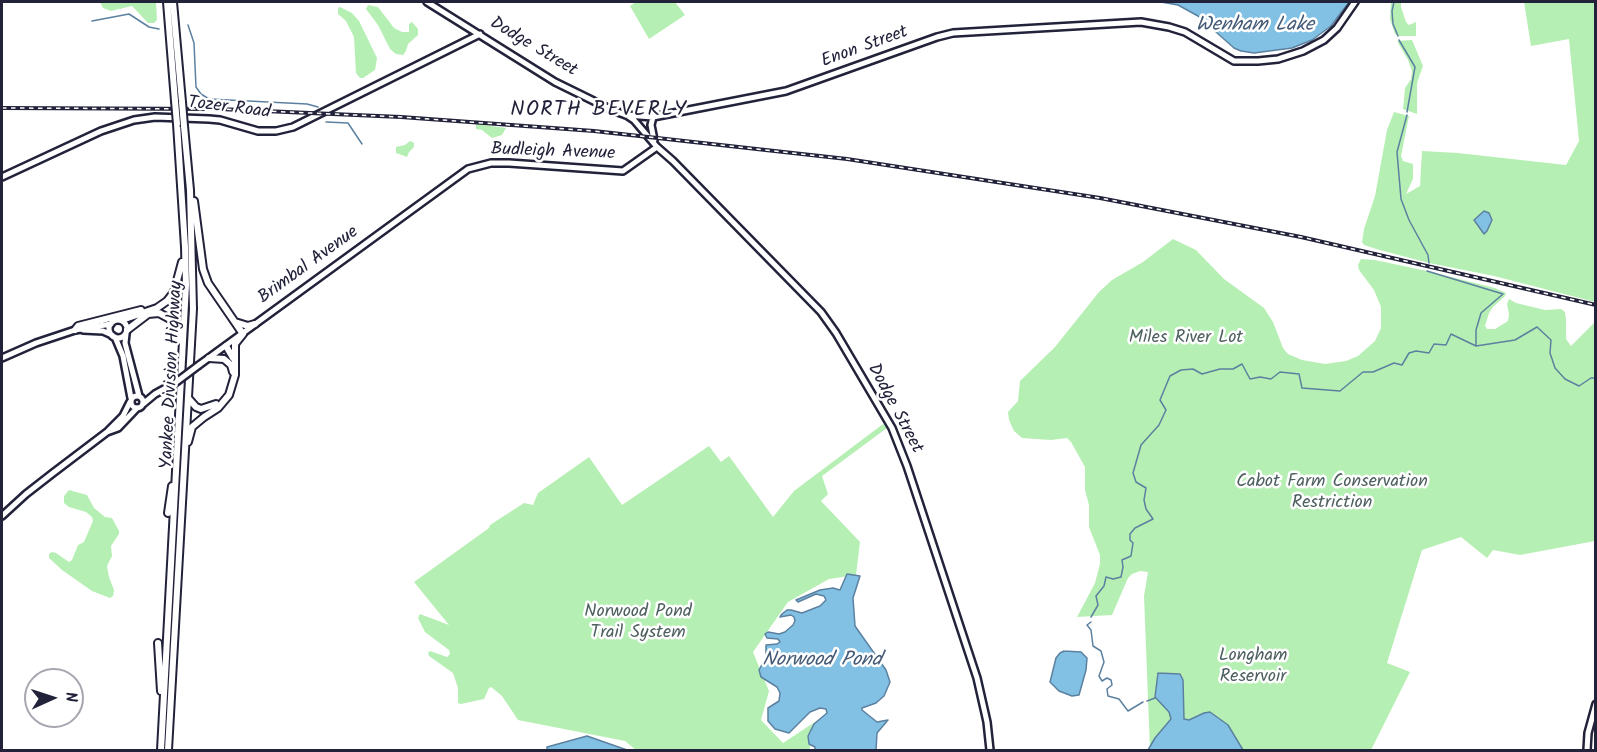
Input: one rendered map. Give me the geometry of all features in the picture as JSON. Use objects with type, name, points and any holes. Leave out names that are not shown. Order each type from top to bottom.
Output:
[{"type":"highway","name":"Yankee Division Highway","points":[[166,2],[184,126],[193,257],[193,309],[168,750]]},
{"type":"highway","name":"Yankee Division Highway","points":[[161,750],[182,373],[185,247],[177,124],[179,102],[173,2]]},
{"type":"highway","points":[[184,126],[203,269],[212,292],[243,334],[236,344],[235,375],[229,395],[219,408],[192,427],[185,451]]},
{"type":"highway","points":[[122,320],[156,308],[167,301],[174,292],[185,247]]},
{"type":"highway","points":[[75,330],[78,326],[167,301]]},
{"type":"highway","points":[[126,332],[148,314],[159,313],[168,316],[179,332],[182,373]]},
{"type":"highway","points":[[235,322],[248,326],[255,324]]},
{"type":"highway","points":[[226,346],[232,353],[235,365]]},
{"type":"highway","points":[[188,398],[196,407],[207,408],[213,407],[226,394],[232,377],[231,365],[224,358],[209,358]]},
{"type":"highway","points":[[168,513],[179,417]]},
{"type":"highway","points":[[158,643],[163,717]]},
{"type":"main road","name":"Dodge Street","points":[[427,2],[555,82],[634,120],[657,147],[821,312],[836,333],[892,430],[908,466],[977,678],[985,707],[990,750]]},
{"type":"main road","name":"Enon Street","points":[[626,115],[650,117],[789,90],[943,35],[1141,22],[1191,34],[1229,59],[1242,62],[1258,61],[1288,56],[1324,40],[1338,27],[1355,2]]},
{"type":"main road","name":"Tozer Road","points":[[2,177],[101,131],[134,120],[155,117],[196,118],[220,120],[258,131],[285,129],[480,34]]},
{"type":"main road","points":[[646,134],[645,123],[650,117]]},
{"type":"main road","points":[[650,117],[652,134],[657,147]]},
{"type":"main road","name":"Budleigh Avenue","points":[[481,165],[509,163],[624,171],[657,147]]},
{"type":"main road","name":"Brimbal Avenue","points":[[155,394],[175,383],[459,175],[481,165]]},
{"type":"main road","points":[[2,358],[36,343],[75,330],[122,320],[125,323],[125,343],[143,404]]},
{"type":"main road","points":[[111,324],[109,327],[121,350],[132,406],[137,408]]},
{"type":"main road","points":[[75,330],[103,331],[119,338],[126,332]]},
{"type":"main road","points":[[2,516],[26,494],[108,432],[123,416],[135,396],[155,394]]},
{"type":"main road","points":[[108,432],[118,428],[137,408],[155,394]]},
{"type":"main road","points":[[1587,750],[1587,733],[1596,704]]},
{"type":"green space","points":[[100,2],[156,2],[157,20],[154,23],[148,23],[132,6],[111,11],[103,8]]},
{"type":"green space","points":[[636,2],[675,2],[685,15],[649,39],[630,6]]},
{"type":"green space","points":[[1391,2],[1401,2],[1406,22],[1409,25],[1416,22],[1416,36],[1395,34],[1390,19]]},
{"type":"green space","points":[[1524,2],[1595,2],[1595,302],[1494,276],[1429,263],[1376,249],[1362,242],[1375,196],[1387,130],[1394,112],[1409,116],[1401,156],[1403,161],[1413,164],[1413,179],[1406,194],[1420,186],[1422,151],[1566,165],[1579,141],[1569,39],[1531,46]]},
{"type":"green space","points":[[368,5],[378,7],[394,28],[402,32],[409,32],[409,24],[412,22],[418,29],[418,35],[408,44],[403,55],[396,54],[390,49],[378,25],[366,9]]},
{"type":"green space","points":[[340,7],[352,13],[359,21],[377,58],[375,70],[363,78],[356,73],[354,37],[346,21],[338,14]]},
{"type":"green space","points":[[1412,40],[1423,66],[1417,83],[1417,114],[1403,109],[1405,88],[1411,79],[1412,71],[1397,41]]},
{"type":"green space","points":[[479,123],[506,128],[502,135],[492,138],[482,130],[476,129]]},
{"type":"green space","points":[[410,141],[414,143],[414,147],[407,157],[396,153],[396,147]]},
{"type":"green space","points":[[1173,239],[1196,250],[1224,279],[1264,308],[1273,322],[1283,348],[1288,354],[1302,360],[1325,364],[1346,361],[1358,356],[1375,341],[1381,328],[1381,307],[1374,290],[1359,270],[1358,265],[1361,259],[1427,271],[1495,288],[1506,293],[1489,313],[1485,326],[1487,329],[1495,329],[1508,321],[1509,299],[1545,310],[1561,309],[1565,312],[1566,339],[1571,346],[1595,322],[1595,541],[1520,555],[1493,550],[1487,558],[1461,537],[1422,550],[1387,663],[1410,672],[1371,750],[1150,750],[1144,596],[1148,572],[1140,571],[1128,578],[1112,615],[1077,617],[1095,583],[1100,564],[1100,555],[1089,527],[1085,467],[1067,438],[1051,440],[1022,438],[1014,431],[1008,412],[1018,401],[1020,381],[1055,347],[1099,292],[1112,280],[1143,262]]},
{"type":"green space","name":"Norwood Pond Trail System","points":[[883,424],[887,428],[822,476],[828,494],[821,501],[860,542],[856,575],[829,579],[788,602],[753,652],[769,691],[761,720],[783,743],[821,718],[809,750],[636,750],[625,741],[518,720],[502,696],[491,687],[484,699],[458,703],[458,688],[453,673],[429,656],[430,651],[447,657],[450,654],[449,650],[425,632],[418,618],[420,614],[449,625],[414,582],[489,528],[490,525],[524,503],[533,505],[538,493],[589,457],[622,505],[709,446],[721,462],[729,456],[773,517],[794,491]]},
{"type":"green space","points":[[69,490],[87,495],[94,508],[105,517],[112,518],[119,531],[111,546],[112,556],[107,566],[114,590],[110,598],[92,591],[49,558],[52,552],[69,562],[72,560],[78,545],[84,542],[93,521],[86,512],[69,507],[64,503],[64,496]]},
{"type":"water","name":"Wenham Lake","points":[[1161,2],[1349,2],[1331,26],[1312,40],[1292,48],[1254,53],[1234,48],[1198,16],[1178,5]]},
{"type":"water","points":[[1484,211],[1489,213],[1492,220],[1484,234],[1474,220]]},
{"type":"water","name":"Norwood Pond","points":[[847,574],[860,576],[853,598],[855,626],[886,670],[890,682],[884,696],[862,710],[877,722],[888,720],[877,733],[876,750],[815,750],[815,747],[809,744],[808,736],[814,724],[827,713],[826,709],[820,708],[810,712],[789,733],[775,729],[768,721],[768,708],[779,701],[780,693],[777,687],[761,677],[759,670],[766,657],[766,645],[780,642],[778,639],[767,638],[765,634],[785,632],[795,621],[791,615],[780,617],[787,610],[802,613],[820,606],[826,600],[824,596],[816,594],[798,602],[796,600],[820,590],[833,588],[840,590]]},
{"type":"water","points":[[1064,651],[1081,652],[1087,658],[1079,695],[1072,696],[1059,691],[1050,682],[1056,658]]},
{"type":"water","name":"Longham Reservoir","points":[[1158,673],[1180,674],[1183,680],[1184,719],[1189,720],[1210,712],[1228,725],[1243,750],[1148,750],[1171,719],[1169,712],[1155,697]]},
{"type":"water","points":[[587,736],[627,750],[547,750],[547,747]]},
{"type":"waterway","points":[[1394,2],[1393,24],[1398,36]]},
{"type":"waterway","points":[[92,21],[129,14],[149,27],[159,29]]},
{"type":"waterway","points":[[188,25],[194,43],[196,87],[201,94],[209,99],[307,104],[318,107]]},
{"type":"waterway","points":[[1399,40],[1415,67],[1407,112]]},
{"type":"waterway","points":[[1407,115],[1397,152],[1401,199],[1409,220],[1428,255],[1429,263]]},
{"type":"waterway","points":[[326,122],[348,123],[362,144]]},
{"type":"waterway","points":[[1427,271],[1503,294],[1481,313],[1476,330],[1476,346]]},
{"type":"waterway","points":[[1091,617],[1098,605],[1096,596],[1104,586],[1106,577],[1113,579],[1121,577],[1122,560],[1131,556],[1133,543],[1130,540],[1130,534],[1135,528],[1153,519],[1146,509],[1144,500],[1146,488],[1136,482],[1133,473],[1141,445],[1159,425],[1166,410],[1160,400],[1170,376],[1181,370],[1193,369],[1202,374],[1220,369],[1233,369],[1242,364],[1250,379],[1260,377],[1271,379],[1280,372],[1299,374],[1302,388],[1340,391],[1363,372],[1373,372],[1394,363],[1402,365],[1409,353],[1416,351],[1429,353],[1434,344],[1446,345],[1451,334],[1476,346],[1515,340],[1537,327],[1551,340],[1550,353],[1555,368],[1565,379],[1579,386],[1591,378],[1596,378]]},
{"type":"waterway","points":[[1091,622],[1087,625],[1091,630],[1093,646],[1101,651],[1104,662],[1099,676],[1102,681],[1107,678],[1111,680],[1112,685],[1107,689],[1108,696],[1119,699],[1128,711],[1143,702]]},
{"type":"waterway","points":[[1147,701],[1155,698]]},
{"type":"railway","points":[[2,108],[219,109],[401,117],[594,131],[847,159],[1100,198],[1301,237],[1596,305]]},
{"type":"district","name":"NORTH BEVERLY","points":[[599,111]]},
{"type":"park label","name":"Miles River Lot","points":[[1186,339]]},
{"type":"park label","name":"Cabot Farm Conservation Restriction","points":[[1332,493]]}]
